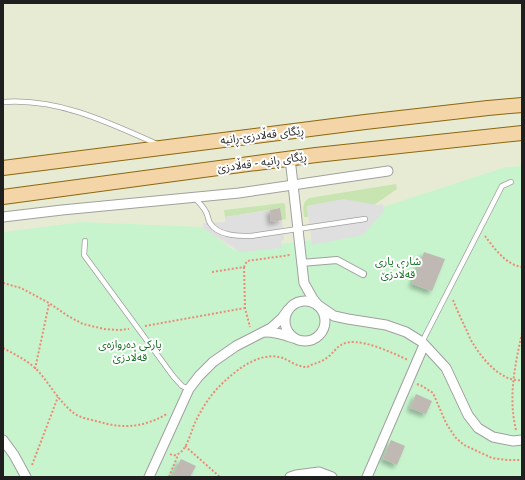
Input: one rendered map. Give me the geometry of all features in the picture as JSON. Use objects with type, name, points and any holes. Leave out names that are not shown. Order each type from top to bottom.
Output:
[{"type":"main road","name":"ڕێگای قەڵادزێ-ڕانیە","points":[[3,168],[373,121],[522,105]]},
{"type":"main road","name":"ڕێگای ڕانیە - قەڵادزێ","points":[[3,197],[290,158],[522,133]]},
{"type":"street","points":[[290,158],[304,283],[325,317],[323,330]]},
{"type":"street","points":[[3,217],[239,192],[388,171]]},
{"type":"street","points":[[301,263],[336,260],[363,274]]},
{"type":"street","points":[[295,338],[286,329],[285,322],[286,316],[300,294],[304,283]]},
{"type":"street","points":[[149,477],[189,389],[199,376],[213,362],[236,346],[271,328],[291,308],[299,302],[305,301],[318,305],[334,316],[386,325],[406,332],[423,343],[446,368],[468,415],[478,428],[493,437],[513,441],[522,440]]},
{"type":"street","points":[[263,332],[275,332],[301,341],[307,341],[314,339],[323,330],[342,318]]},
{"type":"street","points":[[367,477],[416,365],[423,343]]},
{"type":"street","points":[[3,440],[14,455],[26,477]]},
{"type":"street","points":[[290,477],[296,474],[319,472],[332,477]]},
{"type":"lane","points":[[3,102],[27,102],[72,110],[108,123],[164,147]]},
{"type":"lane","points":[[423,343],[448,290],[502,186],[511,182]]},
{"type":"lane","points":[[194,197],[206,211],[209,222],[213,227],[232,236],[251,236],[365,219]]},
{"type":"lane","points":[[85,241],[84,255],[174,376],[182,386],[189,389]]},
{"type":"path","points":[[480,229],[495,249],[507,260],[522,267]]},
{"type":"path","points":[[251,328],[246,308],[244,267],[247,261],[290,255]]},
{"type":"path","points":[[212,272],[244,267]]},
{"type":"path","points":[[448,290],[473,345],[482,357],[496,371],[506,378],[518,381],[522,380]]},
{"type":"path","points":[[35,369],[49,303]]},
{"type":"path","points":[[516,430],[513,416],[513,380],[522,333]]},
{"type":"path","points":[[169,477],[178,455],[185,446],[196,420],[209,399],[225,381],[238,370],[251,362],[266,356],[272,356],[306,367],[318,363],[328,357],[341,345],[346,343],[357,343],[377,346],[416,365]]},
{"type":"path","points":[[3,348],[28,362],[58,397],[76,414],[103,423],[119,426],[133,426],[155,420],[168,413]]},
{"type":"path","points":[[409,381],[422,386],[433,393],[446,423],[455,437],[464,445],[492,458],[522,460]]},
{"type":"path","points":[[31,467],[58,397]]},
{"type":"path","points":[[185,446],[220,477]]},
{"type":"path","points":[[168,454],[173,456],[178,455]]},
{"type":"green space","name":"شاری یاری قەڵادزێ","points":[[3,3],[522,3],[522,477],[3,477]]},
{"type":"green space","name":"پارکی دەروازەی قەڵادزێ","points":[[522,166],[522,477],[3,477],[3,232],[82,222],[203,227],[233,250],[359,234],[383,207],[506,167]]},
{"type":"green space","points":[[396,184],[397,189],[374,205],[343,200],[307,206],[308,217],[304,217],[304,204],[309,198]]},
{"type":"green space","points":[[285,204],[286,219],[282,220],[280,208],[225,217],[224,210]]},
{"type":"shaded area","points":[[343,199],[377,205],[383,204],[384,211],[363,235],[312,245],[307,206]]},
{"type":"shaded area","points":[[270,210],[271,222],[282,220],[284,240],[281,241],[282,248],[240,252],[204,229],[203,223],[225,222],[225,217]]},
{"type":"building","points":[[280,208],[282,220],[271,222],[270,210]]},
{"type":"building","points":[[424,252],[445,259],[432,291],[412,284]]},
{"type":"building","points":[[416,394],[432,401],[426,414],[410,408]]},
{"type":"building","points":[[391,440],[405,446],[397,465],[383,459]]},
{"type":"building","points":[[181,459],[196,466],[190,477],[178,477],[173,475]]}]
